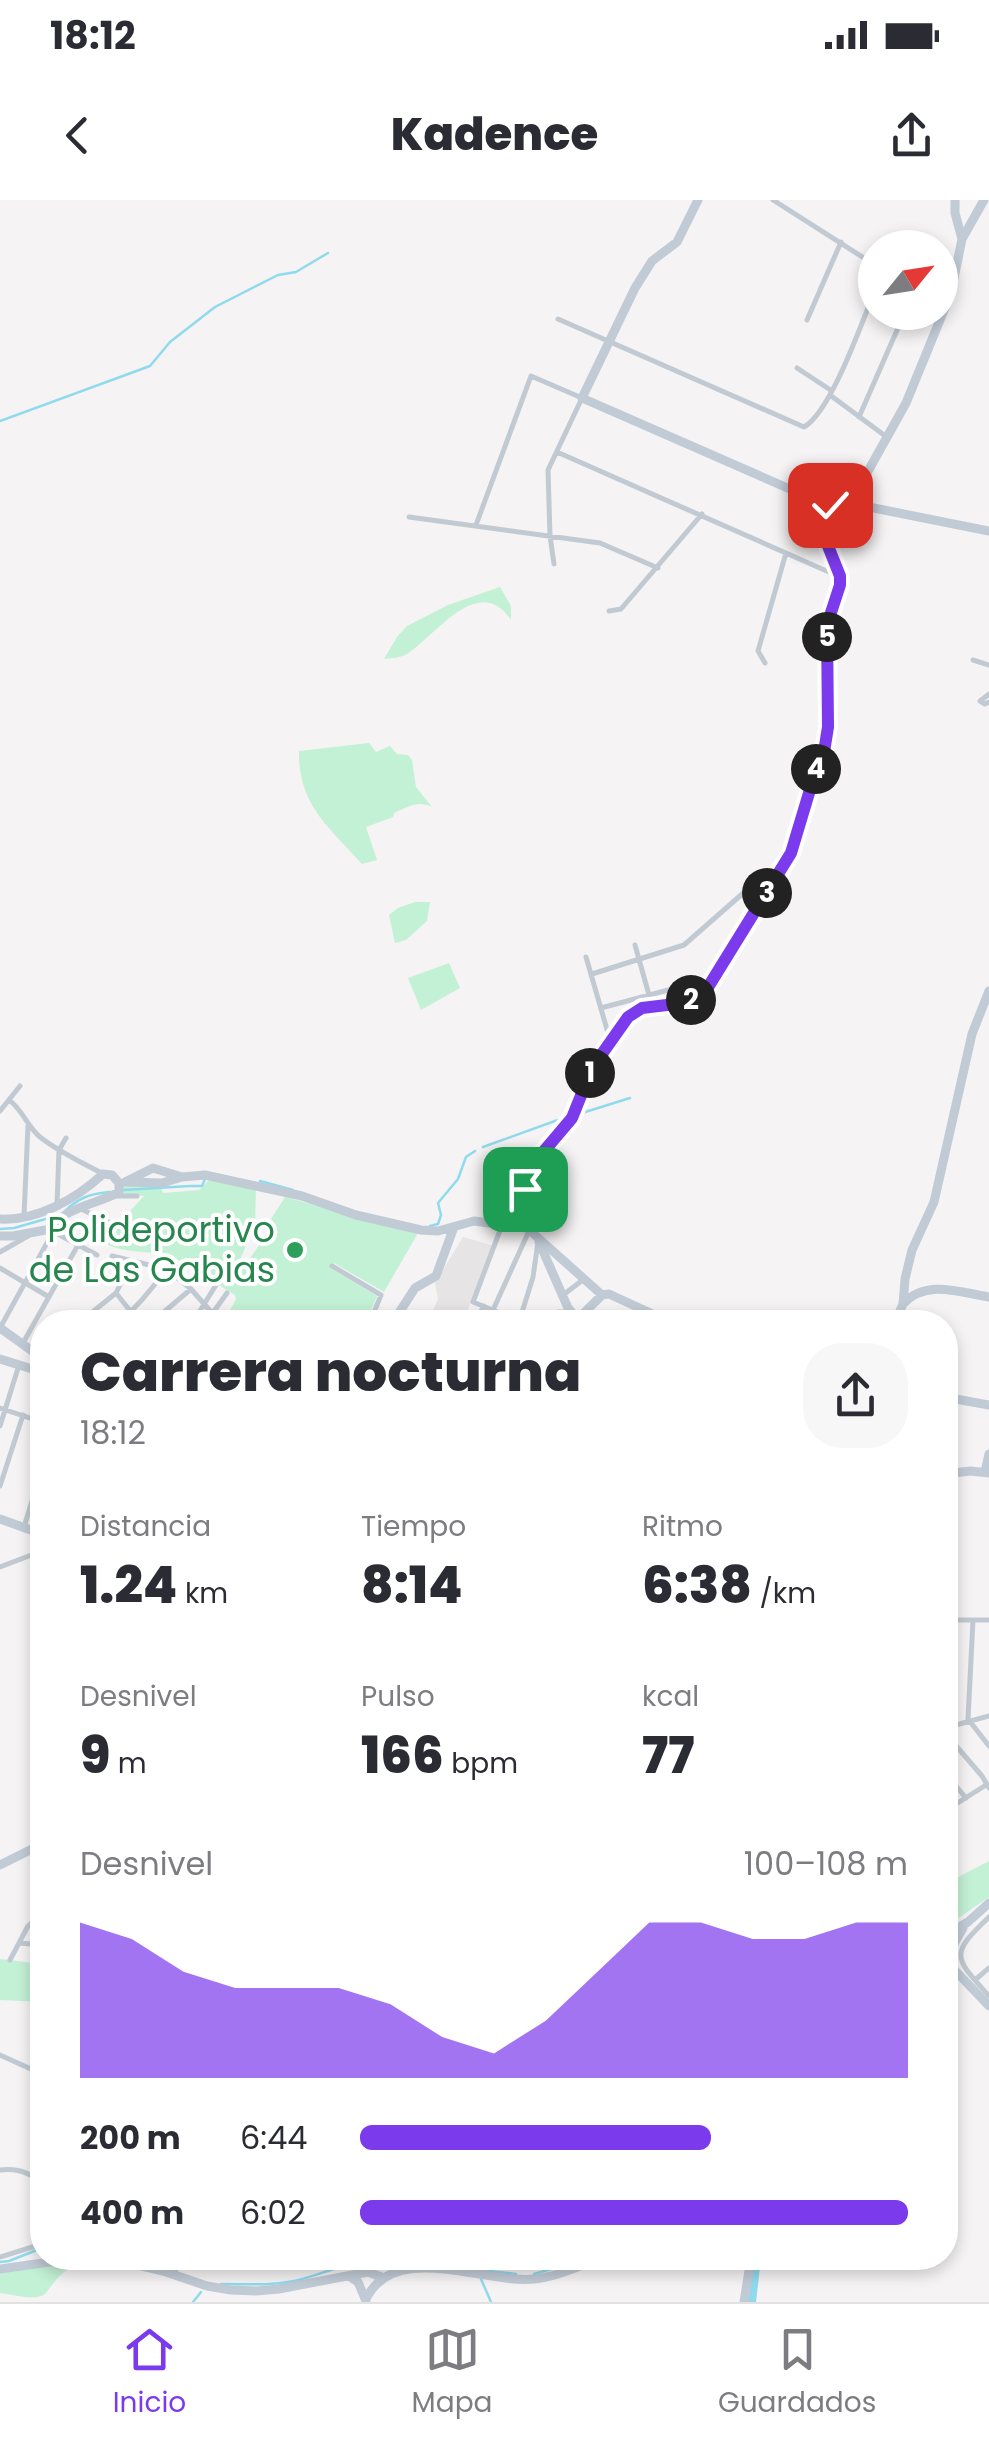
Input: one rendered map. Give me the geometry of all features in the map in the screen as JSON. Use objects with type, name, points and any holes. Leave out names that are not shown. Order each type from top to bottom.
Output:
[{"type":"street","points":[[554,564],[548,470],[644,275],[652,262],[677,242],[698,200]]},
{"type":"street","points":[[773,200],[858,254]]},
{"type":"street","points":[[955,200],[962,239]]},
{"type":"street","points":[[851,503],[906,403],[952,292],[962,239],[984,200]]},
{"type":"street","points":[[807,320],[841,242]]},
{"type":"street","points":[[558,319],[804,427],[810,425],[831,394],[858,330]]},
{"type":"street","points":[[860,417],[897,330]]},
{"type":"street","points":[[798,368],[888,438]]},
{"type":"street","points":[[476,525],[531,376],[815,500],[830,505],[851,503],[989,532]]},
{"type":"street","points":[[557,452],[840,576]]},
{"type":"street","points":[[602,1296],[528,1229],[522,1203],[532,1168],[572,1118],[592,1068],[612,1036],[651,1000],[675,1004],[702,997],[791,853],[824,752],[828,727],[827,625],[840,585],[818,521],[815,500]]},
{"type":"street","points":[[609,611],[621,609],[702,514]]},
{"type":"street","points":[[409,517],[600,543],[658,568]]},
{"type":"street","points":[[766,663],[758,651],[786,552]]},
{"type":"street","points":[[828,570],[833,559]]},
{"type":"street","points":[[973,660],[989,665]]},
{"type":"street","points":[[989,694],[980,701],[989,702]]},
{"type":"street","points":[[592,974],[684,944],[749,888],[763,898]]},
{"type":"street","points":[[635,945],[651,1000]]},
{"type":"street","points":[[586,957],[612,1036]]},
{"type":"street","points":[[601,1008],[651,1000],[714,978]]},
{"type":"street","points":[[900,1310],[912,1250],[934,1202],[972,1034],[989,991]]},
{"type":"street","points":[[0,1111],[20,1086]]},
{"type":"street","points":[[8,1100],[28,1124],[59,1150],[122,1182]]},
{"type":"street","points":[[24,1219],[28,1124]]},
{"type":"street","points":[[57,1205],[59,1150],[66,1138]]},
{"type":"street","points":[[114,1196],[122,1182],[153,1168],[182,1177],[224,1178],[302,1196],[356,1215],[421,1230],[438,1231],[474,1221],[528,1229]]},
{"type":"street","points":[[0,1220],[24,1219],[46,1211],[103,1174]]},
{"type":"street","points":[[0,1236],[53,1228],[90,1202],[136,1196]]},
{"type":"street","points":[[81,1209],[119,1228]]},
{"type":"street","points":[[30,1349],[0,1328],[53,1228],[52,1216],[46,1211]]},
{"type":"street","points":[[502,1223],[473,1302],[493,1310],[528,1229]]},
{"type":"street","points":[[401,1310],[415,1288],[436,1276],[454,1227]]},
{"type":"street","points":[[53,1228],[97,1255]]},
{"type":"street","points":[[0,1252],[36,1232]]},
{"type":"street","points":[[538,1239],[573,1310]]},
{"type":"street","points":[[523,1310],[533,1277],[538,1239]]},
{"type":"street","points":[[43,1310],[78,1245]]},
{"type":"street","points":[[112,1256],[166,1269],[208,1310]]},
{"type":"street","points":[[95,1310],[116,1293],[132,1260]]},
{"type":"street","points":[[133,1310],[172,1260]]},
{"type":"street","points":[[332,1266],[381,1295],[375,1310]]},
{"type":"street","points":[[1,1270],[50,1298]]},
{"type":"street","points":[[563,1296],[584,1280]]},
{"type":"street","points":[[200,1310],[216,1285]]},
{"type":"street","points":[[166,1310],[191,1289]]},
{"type":"street","points":[[903,1304],[925,1289],[989,1297]]},
{"type":"street","points":[[116,1293],[129,1310]]},
{"type":"street","points":[[215,1310],[226,1293]]},
{"type":"street","points":[[588,1310],[609,1294],[644,1310]]},
{"type":"street","points":[[482,1310],[484,1306]]},
{"type":"street","points":[[22,1344],[30,1331]]},
{"type":"street","points":[[0,1359],[30,1368]]},
{"type":"street","points":[[0,1426],[19,1365]]},
{"type":"street","points":[[958,1399],[989,1405]]},
{"type":"street","points":[[3,1409],[30,1418]]},
{"type":"street","points":[[0,1486],[23,1415]]},
{"type":"street","points":[[958,1472],[987,1472],[989,1454]]},
{"type":"street","points":[[24,1527],[30,1507]]},
{"type":"street","points":[[0,1519],[30,1529]]},
{"type":"street","points":[[0,1567],[30,1556]]},
{"type":"street","points":[[958,1620],[989,1620]]},
{"type":"street","points":[[974,1620],[969,1722],[989,1746]]},
{"type":"street","points":[[958,1726],[989,1716]]},
{"type":"street","points":[[958,1747],[988,1786],[958,1803]]},
{"type":"street","points":[[958,1788],[966,1798]]},
{"type":"street","points":[[0,1864],[30,1850]]},
{"type":"street","points":[[958,1934],[989,1903]]},
{"type":"street","points":[[989,1917],[961,1949],[962,1964],[970,1980],[989,1996]]},
{"type":"street","points":[[10,1960],[30,1924]]},
{"type":"street","points":[[19,1943],[30,1944]]},
{"type":"street","points":[[958,1963],[989,2006]]},
{"type":"street","points":[[970,1980],[989,1968]]},
{"type":"street","points":[[0,2055],[30,2069]]},
{"type":"street","points":[[0,2170],[30,2175]]},
{"type":"street","points":[[0,2257],[30,2248]]},
{"type":"street","points":[[0,2269],[30,2265]]},
{"type":"street","points":[[158,2270],[206,2286],[256,2291],[367,2284],[397,2270]]},
{"type":"street","points":[[446,2270],[538,2279],[565,2270]]},
{"type":"street","points":[[485,2275],[486,2270]]},
{"type":"street","points":[[744,2302],[749,2270]]},
{"type":"shaded area","points":[[463,1237],[494,1246],[467,1310],[433,1310],[438,1299],[435,1283]]},
{"type":"green space","points":[[500,587],[511,606],[511,620],[499,607],[485,602],[472,604],[407,654],[384,659],[407,626],[448,605]]},
{"type":"green space","points":[[369,743],[376,752],[390,746],[397,754],[408,755],[416,787],[432,807],[413,805],[366,827],[377,860],[362,864],[310,801],[300,770],[299,751]]},
{"type":"green space","points":[[415,902],[430,902],[427,921],[406,940],[395,943],[389,915]]},
{"type":"green space","points":[[449,963],[460,988],[421,1010],[408,978]]},
{"type":"green space","points":[[209,1180],[256,1188],[255,1224],[240,1260],[246,1264],[273,1225],[271,1219],[285,1197],[418,1233],[384,1292],[334,1263],[330,1268],[377,1296],[371,1310],[230,1310],[235,1295],[192,1267],[157,1253],[116,1248],[102,1241],[144,1196],[122,1194],[122,1186],[160,1184],[163,1193],[199,1190]]},
{"type":"green space","points":[[989,1861],[989,1897],[958,1918],[958,1877]]},
{"type":"green space","points":[[0,1959],[30,1963],[30,2001],[0,2000]]},
{"type":"green space","points":[[30,2268],[67,2270],[37,2297],[0,2293],[0,2272]]},
{"type":"waterway","points":[[0,421],[150,366],[170,342],[215,307],[278,275],[296,272],[328,253]]},
{"type":"waterway","points":[[582,1113],[630,1098]]},
{"type":"waterway","points":[[483,1147],[566,1117]]},
{"type":"waterway","points":[[430,1226],[438,1224],[438,1203],[458,1179],[466,1157],[475,1151]]},
{"type":"waterway","points":[[124,1190],[202,1186],[205,1179]]},
{"type":"waterway","points":[[260,1181],[293,1190]]},
{"type":"waterway","points":[[64,1212],[84,1198],[109,1192]]},
{"type":"waterway","points":[[0,1229],[49,1218]]},
{"type":"waterway","points":[[0,2262],[30,2253]]},
{"type":"waterway","points":[[221,2284],[285,2283],[333,2270]]},
{"type":"waterway","points":[[534,2274],[548,2270]]},
{"type":"waterway","points":[[752,2302],[756,2270]]},
{"type":"waterway","points":[[489,2271],[516,2274]]},
{"type":"waterway","points":[[481,2279],[491,2302]]},
{"type":"waterway","points":[[193,2302],[201,2292]]},
{"type":"place","name":"Polideportivo de Las Gabias","points":[[295,1250]]},
{"type":"route","points":[[525,1189],[539,1157],[572,1118],[592,1068],[620,1026],[642,1008],[702,997],[791,853],[824,752],[828,727],[827,625],[840,585],[839,572],[818,521],[815,500],[830,505]]}]
